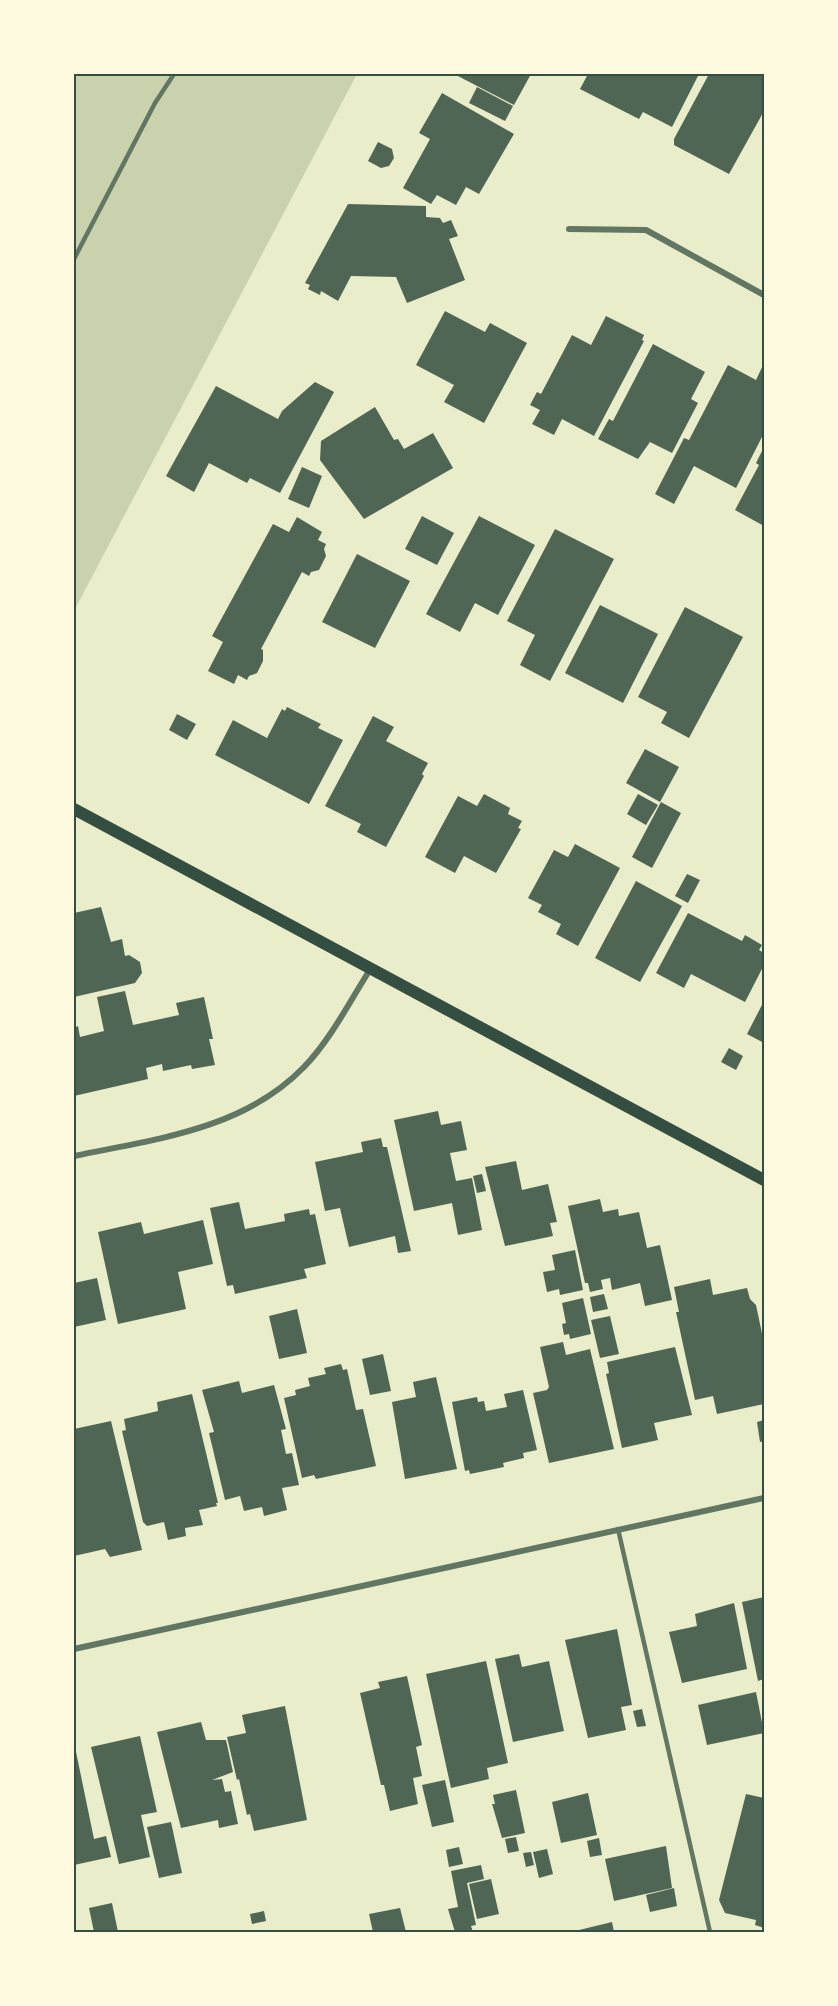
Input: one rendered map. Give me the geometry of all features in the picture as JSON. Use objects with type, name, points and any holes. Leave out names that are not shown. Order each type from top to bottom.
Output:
[{"type":"main road","points":[[74,809],[765,1180]]},
{"type":"street","points":[[569,229],[646,230],[765,295]]},
{"type":"street","points":[[74,1156],[196,1130],[237,1116],[273,1094],[305,1066],[330,1034],[371,968]]},
{"type":"street","points":[[74,1649],[765,1498]]},
{"type":"lane","points":[[74,259],[155,103],[174,74]]},
{"type":"lane","points":[[618,1529],[710,1932]]},
{"type":"green space","points":[[74,74],[357,74],[74,611]]},
{"type":"building","points":[[454,74],[531,74],[514,105]]},
{"type":"building","points":[[588,74],[699,74],[672,127],[643,112],[639,119],[580,89]]},
{"type":"building","points":[[709,74],[764,74],[764,111],[729,174],[674,145],[674,139]]},
{"type":"building","points":[[477,87],[513,106],[505,121],[469,103]]},
{"type":"building","points":[[442,93],[514,134],[479,194],[466,187],[456,205],[437,195],[431,204],[403,188],[430,139],[419,133]]},
{"type":"building","points":[[378,142],[392,149],[394,158],[389,166],[381,168],[368,161]]},
{"type":"building","points":[[348,204],[426,206],[426,217],[440,218],[443,223],[451,220],[458,236],[449,239],[465,280],[407,303],[396,277],[351,276],[338,301],[321,291],[320,295],[308,289],[310,285],[305,283]]},
{"type":"building","points":[[445,311],[485,332],[490,323],[527,343],[484,423],[444,402],[454,385],[416,365]]},
{"type":"building","points":[[606,316],[644,335],[642,340],[644,341],[594,436],[562,419],[554,435],[532,424],[540,410],[530,405],[537,392],[541,394],[572,335],[591,345]]},
{"type":"building","points":[[653,344],[705,372],[691,399],[698,403],[672,453],[650,442],[638,459],[598,439],[609,419],[613,421]]},
{"type":"building","points":[[764,363],[764,433],[736,488],[694,466],[674,504],[655,494],[684,438],[689,440],[728,365],[756,380]]},
{"type":"building","points":[[315,382],[334,392],[280,493],[250,478],[247,483],[209,463],[194,492],[166,476],[216,386],[278,419],[282,411]]},
{"type":"building","points":[[375,407],[394,440],[398,439],[404,449],[433,433],[453,468],[364,519],[320,460],[321,441]]},
{"type":"building","points":[[764,447],[764,526],[735,510],[759,465],[756,463]]},
{"type":"building","points":[[302,467],[322,476],[309,508],[288,499]]},
{"type":"building","points":[[422,516],[454,533],[437,565],[405,549]]},
{"type":"building","points":[[479,516],[535,545],[498,615],[475,603],[460,632],[426,614]]},
{"type":"building","points":[[297,517],[322,532],[318,540],[326,544],[324,549],[326,556],[319,570],[311,572],[309,576],[302,572],[261,649],[263,650],[263,661],[257,673],[249,676],[247,680],[238,675],[234,684],[208,671],[223,642],[212,636],[273,524],[289,532]]},
{"type":"building","points":[[555,529],[614,559],[550,681],[520,665],[535,635],[507,621]]},
{"type":"building","points":[[357,554],[410,581],[375,648],[322,622]]},
{"type":"building","points":[[600,605],[658,634],[623,703],[565,673]]},
{"type":"building","points":[[685,607],[743,637],[689,738],[661,723],[667,712],[638,697]]},
{"type":"building","points":[[287,707],[321,724],[318,728],[343,740],[309,804],[215,755],[233,720],[267,738],[282,709],[285,711]]},
{"type":"building","points":[[177,714],[196,724],[187,740],[169,730]]},
{"type":"building","points":[[373,716],[394,727],[386,741],[428,763],[422,774],[424,776],[386,847],[357,832],[361,824],[325,806]]},
{"type":"building","points":[[645,749],[679,767],[660,802],[626,783]]},
{"type":"building","points":[[484,794],[510,808],[508,814],[522,821],[518,828],[521,829],[496,873],[464,856],[455,873],[425,857],[458,796],[477,806]]},
{"type":"building","points":[[638,794],[658,805],[646,825],[627,814]]},
{"type":"building","points":[[661,802],[681,813],[652,868],[632,857]]},
{"type":"building","points":[[575,844],[620,868],[578,946],[556,934],[561,924],[538,912],[542,905],[528,898],[554,850],[568,857]]},
{"type":"building","points":[[687,874],[700,880],[688,903],[675,896]]},
{"type":"building","points":[[636,881],[682,906],[640,982],[595,958]]},
{"type":"building","points":[[101,907],[111,942],[122,939],[125,956],[129,955],[140,962],[142,973],[135,983],[74,997],[74,913]]},
{"type":"building","points":[[688,913],[742,941],[745,935],[762,945],[759,950],[764,953],[764,965],[745,1002],[691,974],[684,988],[656,973]]},
{"type":"building","points":[[125,991],[133,1025],[179,1015],[176,1003],[204,997],[213,1039],[209,1039],[215,1065],[192,1069],[191,1065],[163,1071],[162,1064],[146,1068],[148,1079],[74,1096],[74,1028],[78,1026],[80,1037],[104,1031],[97,997]]},
{"type":"building","points":[[764,1001],[764,1043],[747,1034]]},
{"type":"building","points":[[729,1048],[743,1056],[736,1070],[721,1062]]},
{"type":"building","points":[[438,1111],[441,1125],[461,1121],[467,1150],[450,1153],[456,1181],[472,1178],[482,1230],[458,1235],[452,1203],[414,1211],[394,1120]]},
{"type":"building","points":[[381,1138],[383,1147],[387,1147],[411,1251],[398,1253],[395,1236],[349,1247],[340,1208],[325,1211],[315,1162],[363,1152],[361,1142]]},
{"type":"building","points":[[516,1161],[522,1190],[548,1184],[557,1222],[550,1223],[553,1236],[505,1246],[485,1167]]},
{"type":"building","points":[[482,1174],[486,1191],[477,1193],[473,1176]]},
{"type":"building","points":[[600,1199],[603,1212],[618,1209],[619,1216],[639,1212],[647,1248],[660,1245],[672,1300],[645,1306],[640,1283],[612,1290],[610,1278],[601,1280],[603,1289],[590,1292],[588,1283],[585,1283],[568,1206]]},
{"type":"building","points":[[239,1202],[245,1229],[285,1221],[284,1214],[309,1209],[310,1215],[315,1214],[326,1264],[304,1269],[307,1278],[235,1294],[233,1285],[227,1286],[210,1208]]},
{"type":"building","points":[[203,1220],[213,1264],[178,1272],[186,1309],[118,1324],[98,1232],[141,1222],[144,1234]]},
{"type":"building","points":[[575,1250],[583,1290],[560,1295],[559,1289],[547,1292],[543,1272],[555,1270],[552,1255]]},
{"type":"building","points":[[97,1278],[106,1320],[74,1327],[74,1283]]},
{"type":"building","points":[[710,1279],[713,1295],[747,1288],[750,1299],[756,1305],[764,1343],[764,1404],[717,1414],[713,1396],[695,1400],[676,1312],[679,1312],[674,1287]]},
{"type":"building","points":[[604,1294],[608,1309],[593,1312],[590,1297]]},
{"type":"building","points":[[583,1298],[591,1334],[570,1339],[569,1334],[564,1335],[562,1324],[566,1323],[562,1303]]},
{"type":"building","points":[[297,1309],[307,1353],[279,1359],[269,1316]]},
{"type":"building","points":[[610,1316],[619,1354],[600,1358],[591,1320]]},
{"type":"building","points":[[563,1342],[566,1355],[590,1349],[614,1449],[549,1463],[533,1393],[547,1390],[549,1387],[540,1347]]},
{"type":"building","points":[[675,1347],[692,1415],[654,1423],[658,1440],[622,1448],[606,1374],[609,1373],[607,1362]]},
{"type":"building","points":[[383,1354],[391,1391],[370,1395],[362,1359]]},
{"type":"building","points":[[341,1364],[343,1370],[347,1369],[356,1410],[363,1409],[376,1466],[316,1479],[314,1475],[302,1478],[284,1398],[296,1395],[295,1390],[310,1386],[308,1378],[326,1374],[324,1368]]},
{"type":"building","points":[[436,1377],[457,1469],[405,1479],[392,1402],[416,1397],[413,1382]]},
{"type":"building","points":[[239,1381],[242,1393],[274,1385],[286,1429],[281,1430],[286,1454],[292,1453],[299,1485],[282,1488],[287,1510],[264,1516],[262,1507],[244,1511],[240,1496],[225,1500],[209,1433],[214,1432],[202,1390]]},
{"type":"building","points":[[523,1390],[537,1450],[523,1453],[524,1458],[503,1463],[504,1467],[470,1474],[469,1470],[465,1471],[452,1402],[477,1397],[478,1402],[484,1401],[486,1411],[507,1407],[504,1394]]},
{"type":"building","points":[[192,1394],[218,1503],[216,1503],[217,1506],[199,1510],[203,1525],[185,1528],[186,1536],[168,1540],[164,1522],[147,1526],[143,1522],[122,1431],[126,1430],[124,1419],[158,1411],[157,1402]]},
{"type":"building","points":[[764,1420],[764,1441],[760,1442],[757,1422]]},
{"type":"building","points":[[111,1421],[142,1550],[110,1557],[105,1549],[74,1556],[74,1429]]},
{"type":"building","points":[[764,1597],[764,1679],[758,1681],[742,1602]]},
{"type":"building","points":[[734,1603],[747,1669],[682,1683],[669,1632],[697,1626],[695,1614]]},
{"type":"building","points":[[617,1629],[632,1705],[621,1707],[626,1730],[588,1738],[565,1640]]},
{"type":"building","points":[[519,1654],[522,1667],[549,1661],[564,1731],[513,1742],[495,1659]]},
{"type":"building","points":[[486,1661],[508,1763],[487,1768],[489,1779],[451,1788],[426,1674]]},
{"type":"building","points":[[407,1676],[422,1745],[416,1747],[422,1776],[413,1778],[418,1804],[390,1811],[384,1785],[381,1785],[360,1693],[380,1688],[378,1682]]},
{"type":"building","points":[[756,1692],[764,1733],[707,1745],[698,1705]]},
{"type":"building","points":[[285,1706],[307,1820],[254,1831],[250,1814],[247,1815],[227,1737],[246,1733],[242,1715]]},
{"type":"building","points":[[642,1709],[646,1726],[637,1727],[633,1711]]},
{"type":"building","points":[[201,1722],[206,1740],[226,1740],[233,1772],[212,1780],[222,1779],[225,1792],[231,1791],[238,1824],[219,1828],[218,1820],[181,1828],[157,1732]]},
{"type":"building","points":[[140,1736],[157,1812],[141,1815],[150,1857],[119,1864],[91,1747]]},
{"type":"building","points":[[75,1747],[94,1839],[106,1836],[111,1857],[74,1865]]},
{"type":"building","points":[[445,1780],[454,1822],[432,1827],[422,1785]]},
{"type":"building","points":[[516,1790],[525,1833],[502,1838],[492,1804],[495,1804],[493,1795]]},
{"type":"building","points":[[588,1793],[597,1835],[561,1843],[552,1802]]},
{"type":"building","points":[[746,1794],[764,1798],[764,1928],[755,1925],[756,1920],[725,1913],[719,1900]]},
{"type":"building","points":[[171,1822],[182,1873],[159,1878],[147,1827]]},
{"type":"building","points":[[516,1837],[519,1851],[508,1853],[505,1839]]},
{"type":"building","points":[[599,1838],[602,1855],[590,1857],[587,1841]]},
{"type":"building","points":[[666,1846],[672,1888],[614,1901],[605,1859]]},
{"type":"building","points":[[459,1847],[463,1864],[449,1867],[446,1850]]},
{"type":"building","points":[[547,1849],[553,1874],[539,1878],[533,1852]]},
{"type":"building","points":[[531,1852],[534,1865],[526,1867],[523,1853]]},
{"type":"building","points":[[481,1865],[484,1879],[467,1883],[476,1925],[471,1926],[473,1932],[455,1932],[448,1909],[458,1907],[451,1871]]},
{"type":"building","points":[[491,1879],[499,1914],[477,1919],[469,1884]]},
{"type":"building","points":[[674,1888],[677,1906],[650,1912],[646,1895]]},
{"type":"building","points":[[112,1903],[118,1932],[94,1932],[89,1908]]},
{"type":"building","points":[[400,1908],[406,1932],[373,1932],[369,1914]]},
{"type":"building","points":[[264,1911],[266,1921],[252,1924],[250,1914]]},
{"type":"building","points":[[612,1922],[614,1932],[571,1932]]}]
